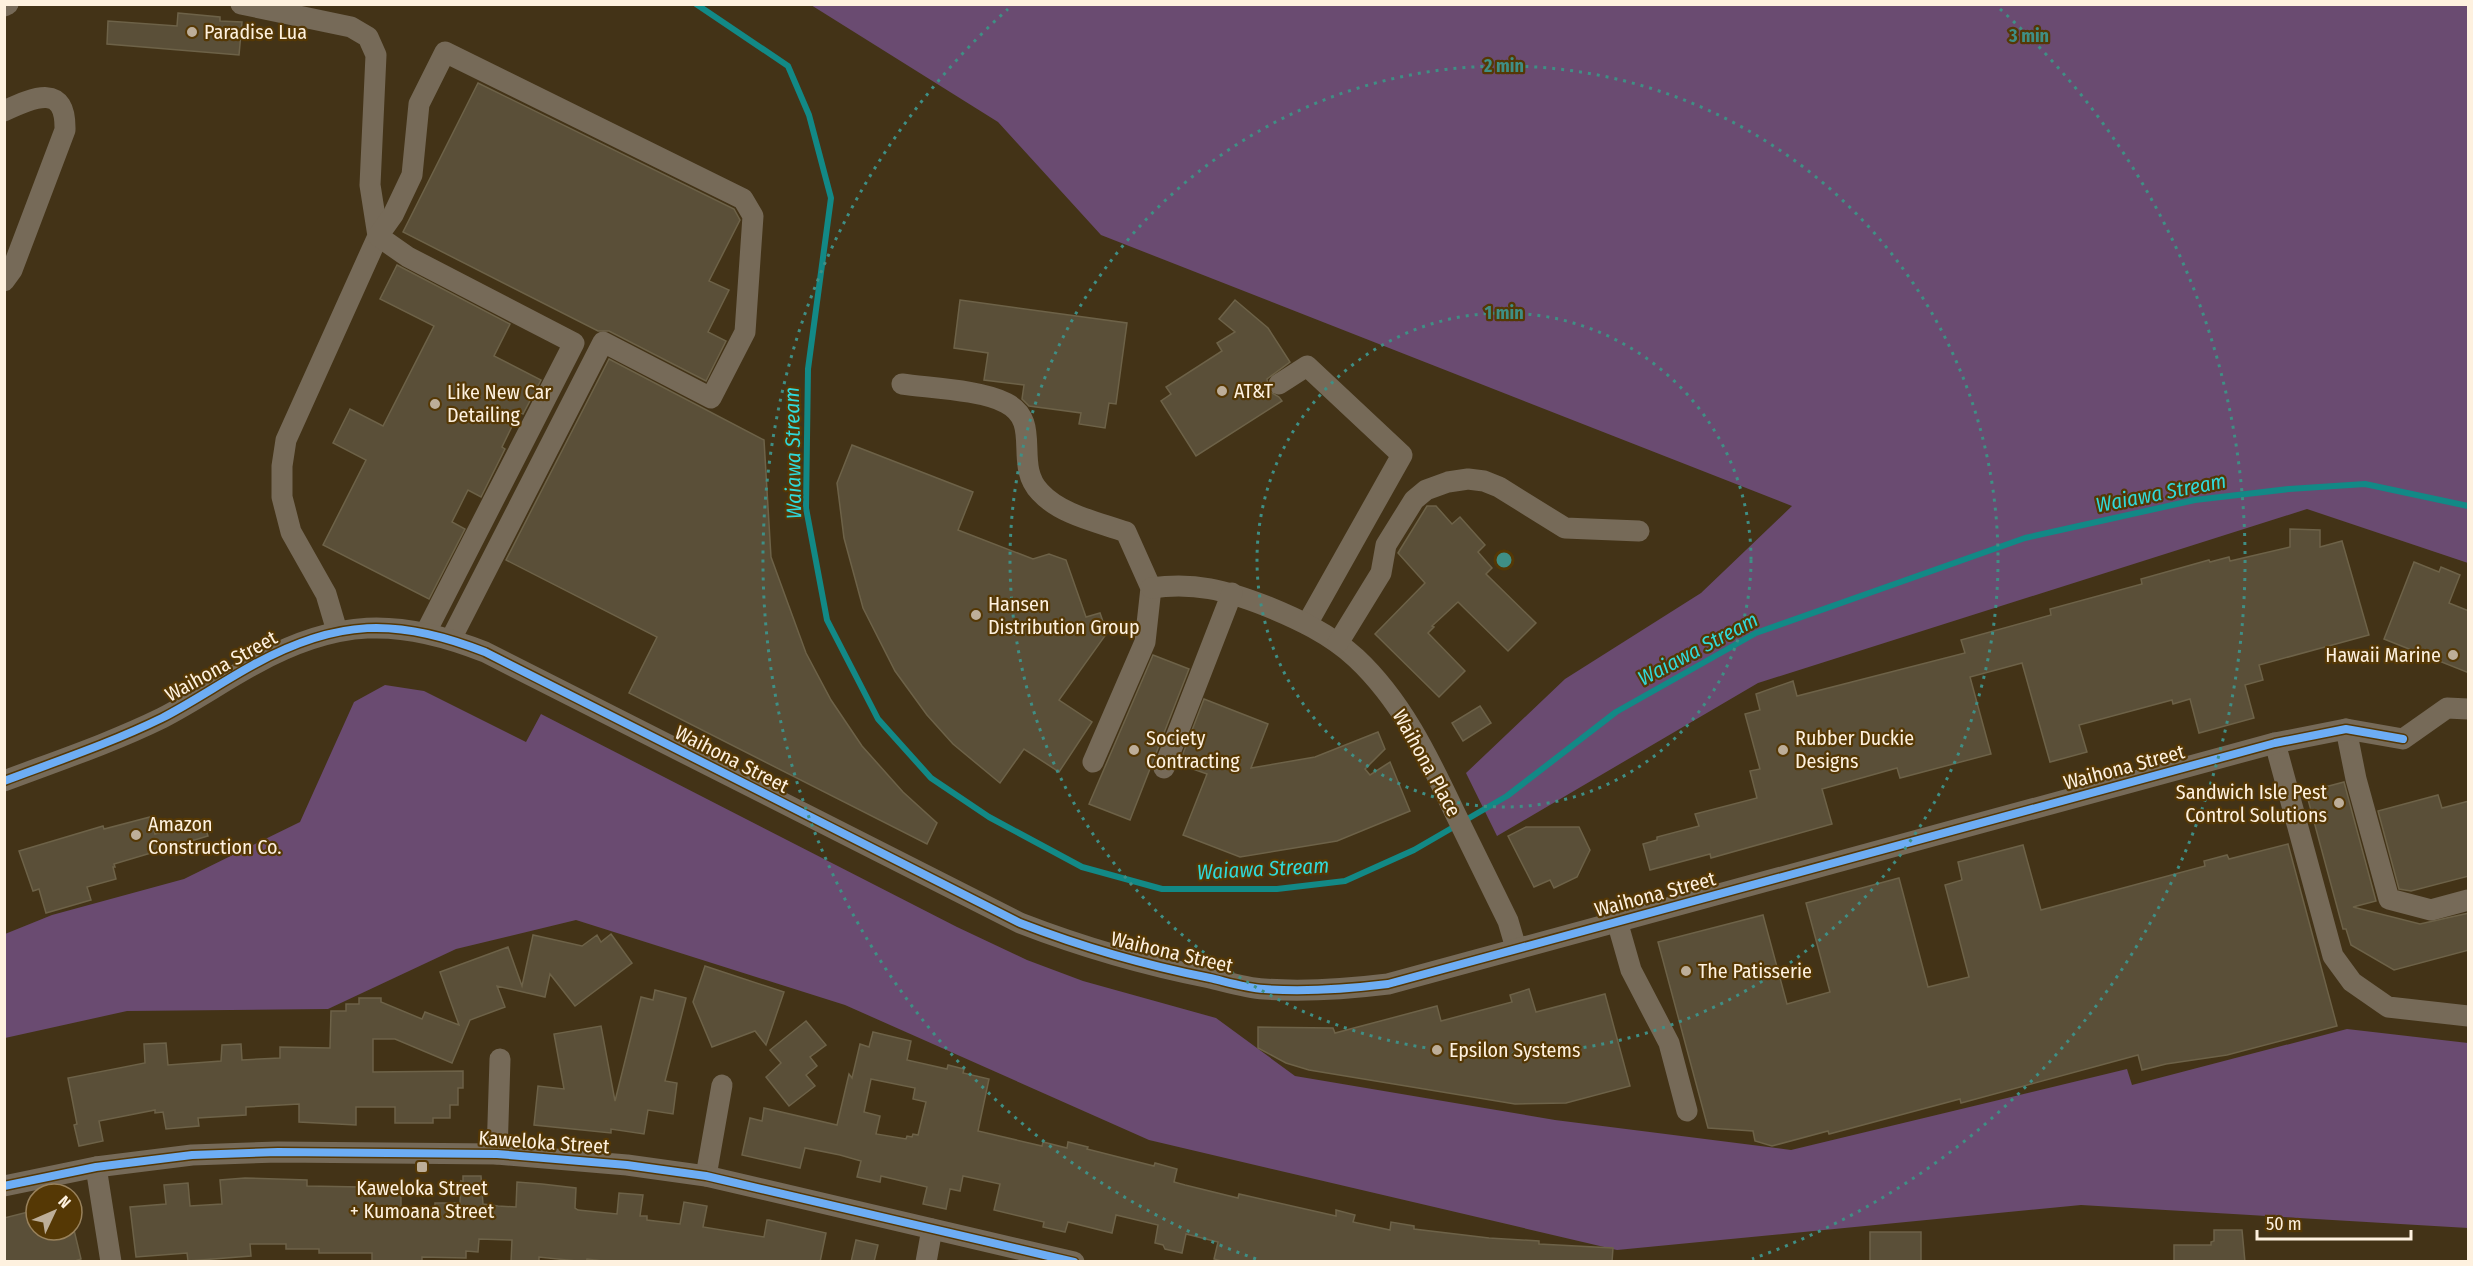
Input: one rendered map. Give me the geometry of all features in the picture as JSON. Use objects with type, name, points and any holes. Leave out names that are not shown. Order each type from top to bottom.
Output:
[{"type":"street","points":[[241,4],[351,27],[368,37],[376,55],[370,185],[378,236],[408,258],[574,343],[426,632]]},
{"type":"street","points":[[337,631],[326,594],[291,532],[282,497],[282,466],[286,440],[378,236],[393,215],[412,175],[419,104],[445,52],[743,199],[753,216],[745,332],[711,398],[603,342],[451,639]]},
{"type":"street","points":[[4,111],[45,97],[58,101],[66,112],[65,130],[12,270],[4,281]]},
{"type":"street","points":[[1279,384],[1307,366],[1402,455],[1306,624]]},
{"type":"street","points":[[902,384],[991,397],[1007,403],[1020,415],[1028,430],[1026,455],[1028,474],[1038,490],[1050,501],[1066,510],[1126,532],[1151,588],[1145,642],[1093,762]]},
{"type":"street","points":[[1338,643],[1381,573],[1386,545],[1414,500],[1426,490],[1448,482],[1468,479],[1491,484],[1565,528],[1639,531]]},
{"type":"street","name":"Waihona Place","points":[[1151,588],[1180,584],[1232,593],[1306,624],[1338,643],[1357,659],[1407,720],[1441,783],[1508,921],[1516,948]]},
{"type":"street","points":[[1164,768],[1232,593]]},
{"type":"street","name":"Waihona Street","points":[[4,781],[130,733],[280,651],[337,631],[379,627],[426,632],[485,652],[1020,923],[1092,950],[1169,970],[1262,989],[1317,990],[1351,989],[1388,984],[2275,743],[2346,729],[2403,739],[2446,708],[2469,709]]},
{"type":"street","points":[[2346,729],[2356,779],[2389,899],[2431,910],[2469,900]]},
{"type":"street","points":[[2275,743],[2333,956],[2352,982],[2388,1006],[2469,1016]]},
{"type":"street","points":[[1617,921],[1630,970],[1669,1043],[1687,1111]]},
{"type":"street","name":"Kaweloka Street","points":[[497,1154],[501,1059]]},
{"type":"street","points":[[706,1176],[722,1086]]},
{"type":"street","name":"Kaweloka Street","points":[[4,1186],[96,1167],[192,1155],[278,1152],[497,1154],[627,1165],[706,1176],[1074,1262]]},
{"type":"street","points":[[96,1167],[111,1262]]},
{"type":"street","points":[[926,1262],[932,1229]]},
{"type":"shaded area","points":[[811,5],[2468,5],[2468,563],[2307,509],[1758,683],[1497,836],[1466,773],[1565,679],[1701,593],[1792,506],[1101,235],[998,122]]},
{"type":"shaded area","points":[[385,685],[424,691],[526,742],[541,714],[957,927],[1027,960],[1083,981],[1216,1018],[1295,1076],[1555,1120],[1791,1150],[2127,1069],[2132,1085],[2347,1029],[2468,1043],[2468,1228],[2081,1205],[1617,1250],[1149,1140],[845,1005],[576,920],[456,949],[328,1009],[127,1011],[5,1038],[5,934],[52,915],[184,879],[300,822],[354,702]]},
{"type":"building","points":[[178,13],[220,17],[220,21],[242,22],[239,55],[107,44],[108,21],[177,26]]},
{"type":"building","points":[[478,83],[734,209],[740,220],[709,281],[729,290],[708,332],[726,341],[706,381],[609,331],[598,331],[403,232]]},
{"type":"building","points":[[397,265],[510,324],[494,356],[541,380],[523,414],[519,412],[502,447],[505,449],[481,497],[468,490],[452,522],[465,529],[429,599],[323,545],[366,460],[333,443],[350,409],[383,426],[434,326],[380,299]]},
{"type":"building","points":[[960,300],[1127,323],[1116,404],[1109,403],[1105,428],[1079,424],[1081,413],[1029,406],[1022,399],[1024,385],[984,380],[988,353],[954,348]]},
{"type":"building","name":"AT&T","points":[[1235,300],[1268,328],[1290,362],[1267,379],[1269,391],[1282,401],[1196,456],[1161,401],[1171,394],[1166,387],[1222,351],[1217,343],[1235,332],[1219,319]]},
{"type":"building","points":[[609,359],[764,440],[771,557],[806,653],[831,700],[862,746],[903,792],[937,823],[927,844],[629,693],[657,637],[506,560]]},
{"type":"building","name":"Hansen Distribution Group","points":[[852,445],[973,492],[958,530],[1033,559],[1049,554],[1066,560],[1086,617],[1100,613],[1107,633],[1059,700],[1092,722],[1059,772],[1024,749],[1000,783],[953,744],[927,715],[895,671],[863,608],[844,538],[837,483]]},
{"type":"building","points":[[1427,506],[1436,506],[1452,524],[1460,517],[1485,545],[1478,552],[1492,568],[1486,574],[1536,623],[1508,651],[1458,602],[1432,626],[1434,627],[1428,633],[1465,671],[1439,697],[1375,634],[1425,583],[1398,553]]},
{"type":"building","points":[[2290,529],[2320,530],[2320,547],[2342,541],[2369,635],[2259,665],[2263,680],[2245,685],[2254,718],[2199,733],[2190,699],[2173,704],[2172,700],[2079,725],[2087,752],[2050,762],[2022,663],[1970,677],[1991,754],[1900,778],[1897,768],[1822,789],[1832,824],[1711,858],[1710,854],[1650,870],[1643,844],[1657,840],[1657,837],[1699,826],[1695,814],[1757,798],[1750,771],[1760,769],[1745,714],[1760,710],[1756,694],[1793,681],[1797,696],[1965,653],[1961,640],[2051,615],[2050,609],[2142,584],[2141,579],[2209,560],[2210,562],[2229,557],[2230,561],[2290,547]]},
{"type":"building","points":[[2414,562],[2439,572],[2441,567],[2460,575],[2449,603],[2469,611],[2469,673],[2384,639]]},
{"type":"building","name":"Society Contracting","points":[[1153,655],[1189,669],[1130,820],[1089,804]]},
{"type":"building","points":[[1204,699],[1268,724],[1251,768],[1315,757],[1378,732],[1385,749],[1365,769],[1370,775],[1390,762],[1410,811],[1337,841],[1240,857],[1183,835],[1207,774],[1179,764]]},
{"type":"building","points":[[1480,706],[1491,723],[1463,741],[1452,723]]},
{"type":"building","points":[[2344,782],[2376,901],[2353,907],[2420,924],[2469,913],[2469,950],[2394,970],[2351,945],[2346,929],[2343,929],[2306,792]]},
{"type":"building","points":[[2438,795],[2442,808],[2469,801],[2469,876],[2411,891],[2399,889],[2378,811]]},
{"type":"building","points":[[150,817],[155,834],[203,820],[208,836],[114,864],[116,879],[87,887],[91,900],[46,913],[39,889],[33,891],[19,851],[103,826],[104,829]]},
{"type":"building","points":[[1526,827],[1579,827],[1590,850],[1577,877],[1554,888],[1550,880],[1534,887],[1508,836]]},
{"type":"building","points":[[2288,844],[2337,1026],[2227,1055],[2142,1070],[2138,1055],[1961,1103],[1960,1099],[1829,1134],[1828,1131],[1772,1146],[1755,1141],[1753,1131],[1708,1128],[1658,942],[1763,915],[1787,1004],[1830,992],[1806,903],[1899,878],[1928,987],[1969,977],[1945,885],[1962,880],[1958,862],[2023,845],[2041,910],[2205,866],[2204,861],[2227,855],[2229,859]]},
{"type":"building","points":[[611,934],[632,963],[575,1006],[550,974],[545,997],[497,986],[505,1007],[470,1020],[452,1063],[395,1039],[373,1039],[373,1072],[463,1071],[463,1088],[458,1088],[458,1105],[450,1105],[450,1118],[433,1118],[433,1123],[395,1123],[395,1107],[356,1107],[356,1125],[299,1122],[299,1104],[246,1107],[246,1115],[198,1118],[199,1126],[166,1129],[163,1112],[155,1113],[155,1110],[99,1121],[103,1141],[79,1146],[68,1078],[145,1063],[144,1044],[166,1043],[168,1065],[221,1061],[222,1045],[241,1044],[242,1060],[280,1058],[280,1047],[330,1048],[331,1011],[346,1011],[346,1004],[359,1004],[359,998],[381,998],[381,1002],[422,1019],[425,1012],[459,1025],[440,972],[508,947],[522,986],[533,935],[582,946],[597,935],[601,942]]},
{"type":"building","points":[[705,966],[784,992],[766,1045],[755,1031],[712,1047],[693,1002]]},
{"type":"building","points":[[1529,989],[1536,1012],[1605,994],[1630,1086],[1566,1103],[1515,1104],[1309,1070],[1286,1063],[1258,1048],[1258,1027],[1333,1028],[1335,1033],[1437,1006],[1441,1021],[1512,1002],[1510,995]]},
{"type":"building","points":[[655,990],[686,998],[665,1081],[677,1083],[673,1114],[648,1110],[644,1134],[611,1129],[611,1133],[534,1125],[538,1086],[564,1089],[554,1034],[601,1026],[615,1101],[641,997],[653,1000]]},
{"type":"building","points":[[806,1021],[826,1045],[810,1057],[817,1066],[806,1075],[815,1086],[789,1106],[766,1077],[781,1063],[770,1050]]},
{"type":"building","points":[[873,1032],[911,1041],[907,1060],[947,1069],[948,1065],[964,1069],[963,1073],[989,1079],[978,1131],[1042,1146],[1043,1142],[1067,1148],[1068,1142],[1154,1166],[1155,1163],[1177,1169],[1174,1182],[1238,1198],[1239,1194],[1336,1216],[1336,1210],[1355,1215],[1353,1222],[1390,1230],[1391,1222],[1414,1226],[1414,1229],[1539,1241],[1539,1244],[1613,1248],[1612,1262],[1225,1262],[1214,1259],[1218,1242],[1186,1234],[1182,1253],[1165,1249],[1163,1245],[1155,1243],[1158,1225],[1116,1215],[1112,1233],[1068,1222],[1065,1232],[1043,1227],[1044,1222],[994,1210],[1000,1184],[963,1176],[960,1191],[950,1189],[946,1209],[923,1204],[927,1187],[881,1176],[880,1182],[857,1177],[861,1161],[840,1155],[805,1148],[800,1168],[742,1155],[750,1118],[762,1121],[764,1108],[837,1125],[849,1074],[852,1078],[860,1044],[869,1047]],"holes":[[[871,1079],[915,1088],[913,1099],[926,1102],[918,1135],[913,1134],[912,1137],[907,1136],[906,1139],[876,1134],[880,1116],[864,1112]]]},
{"type":"building","points":[[463,1176],[481,1176],[483,1204],[516,1207],[517,1182],[542,1184],[576,1188],[575,1208],[578,1210],[617,1214],[619,1193],[643,1195],[640,1216],[647,1216],[647,1220],[680,1224],[684,1202],[707,1206],[703,1227],[764,1237],[767,1220],[769,1220],[826,1233],[820,1262],[611,1262],[587,1259],[586,1262],[539,1257],[539,1262],[511,1262],[512,1240],[479,1239],[478,1252],[466,1251],[466,1258],[422,1257],[422,1262],[372,1262],[372,1253],[319,1253],[319,1249],[286,1249],[286,1244],[250,1244],[251,1256],[188,1261],[187,1253],[136,1257],[130,1207],[166,1204],[164,1185],[188,1183],[190,1206],[222,1204],[220,1180],[245,1178],[307,1180],[307,1186],[362,1187],[362,1190],[401,1191],[401,1208],[435,1209],[435,1203],[460,1203]]},
{"type":"building","points":[[24,1213],[24,1242],[77,1242],[81,1259],[72,1262],[4,1262],[4,1218]]},
{"type":"building","points":[[2214,1230],[2242,1230],[2245,1262],[2174,1262],[2174,1245],[2211,1245],[2214,1241]]},
{"type":"building","points":[[1870,1232],[1921,1232],[1921,1262],[1870,1262]]},
{"type":"building","points":[[856,1240],[878,1245],[874,1262],[851,1262]]},
{"type":"waterway","name":"Waiawa Stream","points":[[696,4],[788,66],[809,115],[831,198],[808,369],[806,508],[827,620],[878,719],[931,778],[989,817],[1082,867],[1162,889],[1277,889],[1345,881],[1414,850],[1507,796],[1616,712],[1756,633],[2025,538],[2195,500],[2289,489],[2365,484],[2468,506]]},
{"type":"cycle path","points":[[4,781],[143,727],[174,712],[253,665],[312,639],[340,631],[367,628],[423,633],[485,652],[1020,923],[1090,948],[1161,967],[1250,987],[1310,990],[1388,984],[2275,743],[2346,729],[2403,739]]},
{"type":"cycle path","points":[[4,1186],[96,1167],[192,1155],[278,1152],[497,1154],[627,1165],[706,1176],[1074,1262]]},
{"type":"place","name":"Paradise Lua","points":[[192,32]]},
{"type":"place","name":"AT&T","points":[[1222,391]]},
{"type":"place","name":"Like New Car Detailing","points":[[435,404]]},
{"type":"place","name":"Hansen Distribution Group","points":[[976,615]]},
{"type":"place","name":"Hawaii Marine","points":[[2453,655]]},
{"type":"place","name":"Society Contracting","points":[[1134,750]]},
{"type":"place","name":"Rubber Duckie Designs","points":[[1783,750]]},
{"type":"place","name":"Sandwich Isle Pest Control Solutions","points":[[2339,803]]},
{"type":"place","name":"Amazon Construction Co.","points":[[136,835]]},
{"type":"place","name":"The Patisserie","points":[[1686,971]]},
{"type":"place","name":"Epsilon Systems","points":[[1437,1050]]},
{"type":"place","name":"Kaweloka Street + Kumoana Street","points":[[422,1167]]}]
